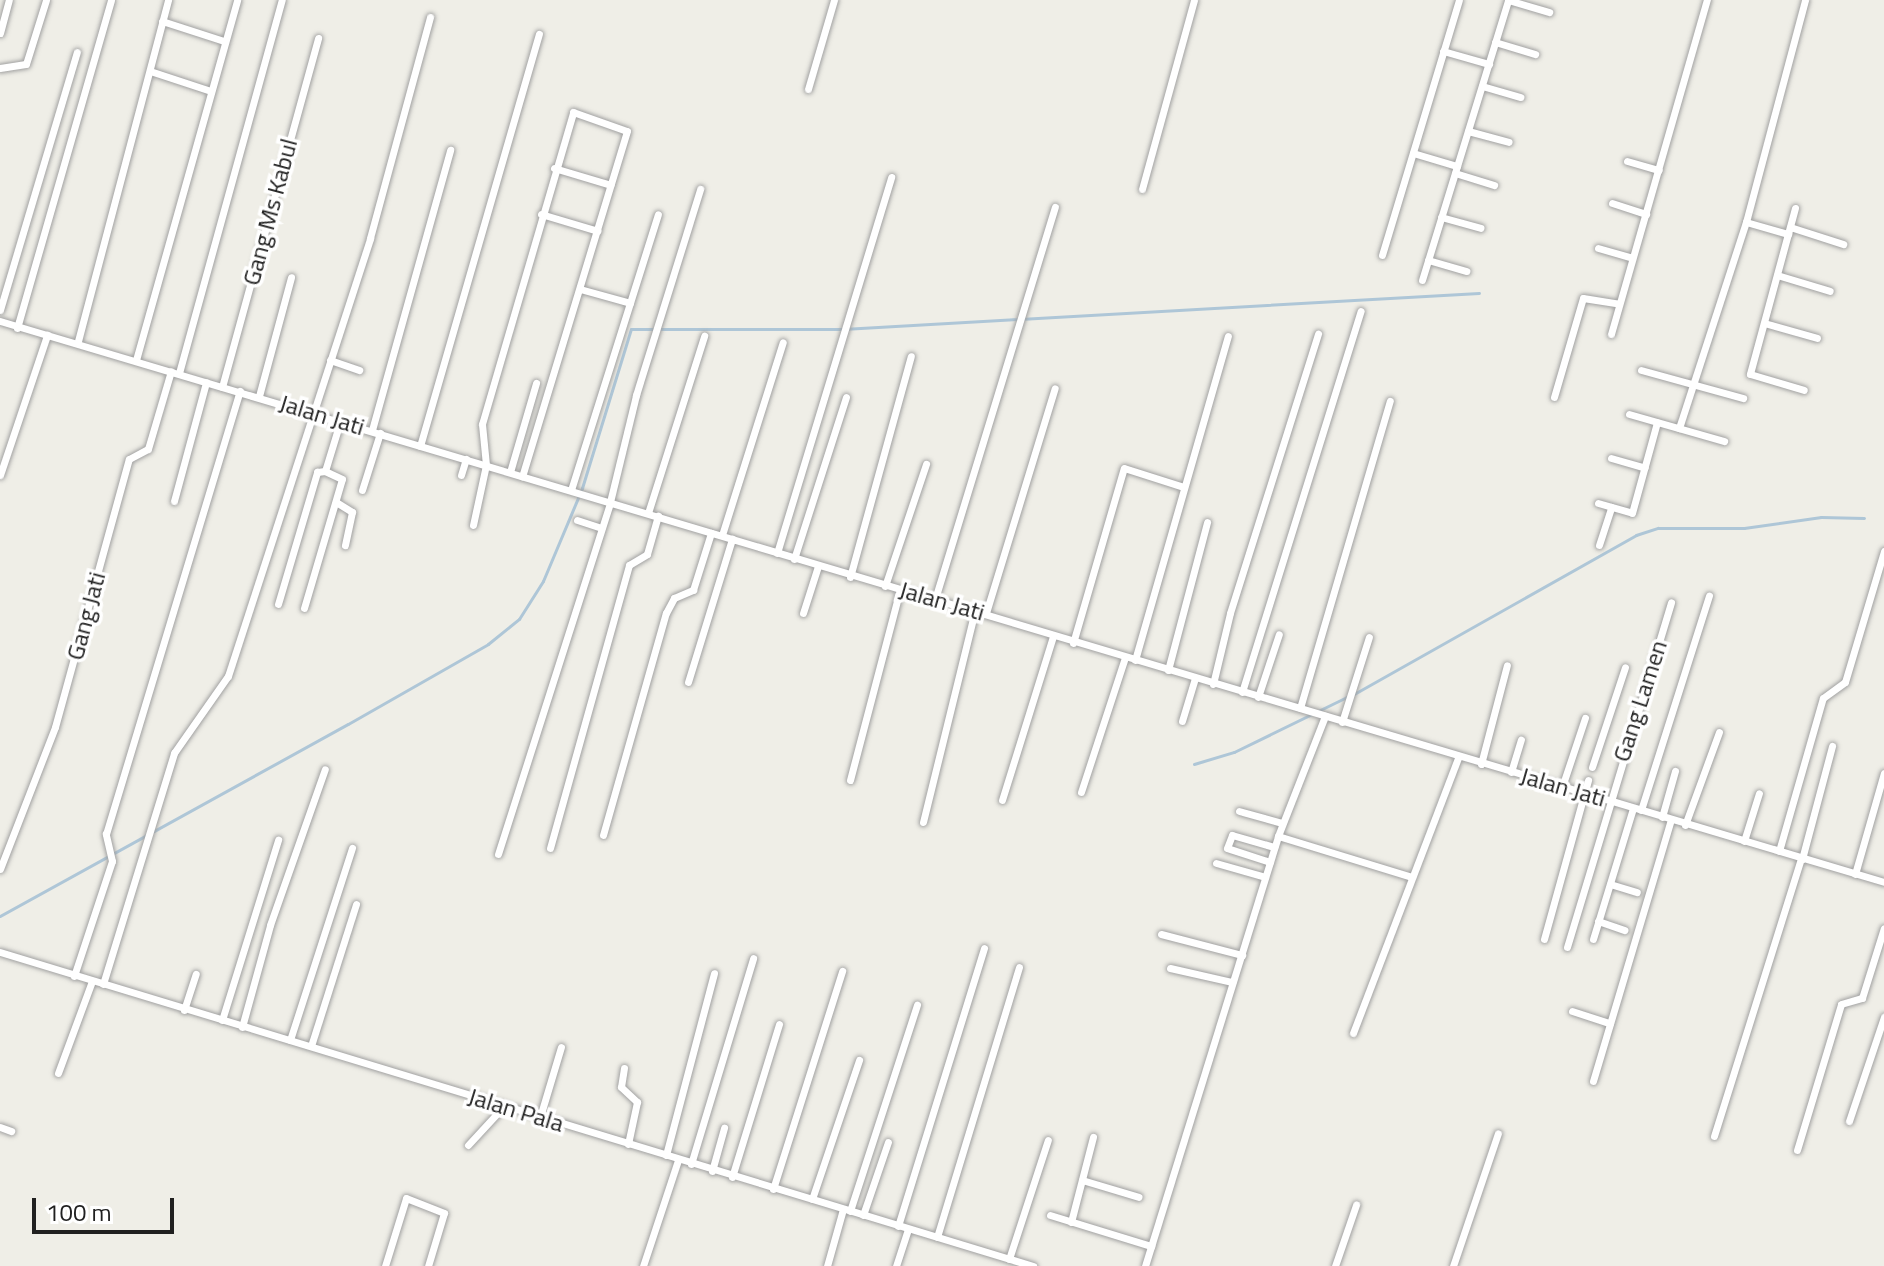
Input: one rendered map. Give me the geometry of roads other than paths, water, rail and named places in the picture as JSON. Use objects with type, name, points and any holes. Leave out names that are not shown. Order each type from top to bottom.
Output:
[{"type":"street","points":[[0,33],[9,0]]},
{"type":"street","points":[[0,68],[26,64],[46,0]]},
{"type":"street","points":[[17,328],[111,0]]},
{"type":"street","points":[[78,341],[168,0]]},
{"type":"street","points":[[136,360],[237,0]]},
{"type":"street","name":"Gang Jati","points":[[0,869],[55,727],[129,459],[148,449],[175,372],[282,0]]},
{"type":"street","points":[[808,89],[834,0]]},
{"type":"street","points":[[1142,189],[1194,0]]},
{"type":"street","points":[[1382,255],[1459,0]]},
{"type":"street","points":[[1422,280],[1508,0],[1549,12]]},
{"type":"street","points":[[1611,334],[1707,0]]},
{"type":"street","points":[[1679,428],[1746,222],[1805,0]]},
{"type":"street","points":[[103,984],[174,753],[228,676],[310,412],[370,238],[430,17]]},
{"type":"street","points":[[162,21],[224,41]]},
{"type":"street","points":[[420,446],[539,34]]},
{"type":"street","name":"Gang Ms Kabul","points":[[222,387],[318,38]]},
{"type":"street","points":[[1495,42],[1535,54]]},
{"type":"street","points":[[1443,51],[1489,64]]},
{"type":"street","points":[[0,310],[77,52]]},
{"type":"street","points":[[150,71],[211,91]]},
{"type":"street","points":[[1482,86],[1520,97]]},
{"type":"street","points":[[473,525],[486,465],[482,424],[571,113],[625,127],[598,231],[522,476]]},
{"type":"street","points":[[1468,131],[1509,142]]},
{"type":"street","points":[[362,490],[450,150]]},
{"type":"street","points":[[1413,153],[1494,185]]},
{"type":"street","points":[[1627,161],[1659,170]]},
{"type":"street","points":[[554,168],[611,185]]},
{"type":"street","points":[[777,553],[891,177]]},
{"type":"street","points":[[498,854],[610,502],[654,337],[700,189]]},
{"type":"street","points":[[1612,203],[1646,214]]},
{"type":"street","points":[[935,599],[1055,207]]},
{"type":"street","points":[[1795,208],[1750,374],[1804,390]]},
{"type":"street","points":[[541,214],[598,231]]},
{"type":"street","points":[[573,491],[658,214]]},
{"type":"street","points":[[1441,217],[1481,228]]},
{"type":"street","points":[[1746,222],[1843,244]]},
{"type":"street","points":[[1598,248],[1632,258]]},
{"type":"street","points":[[1428,260],[1466,271]]},
{"type":"street","points":[[1777,275],[1830,291]]},
{"type":"street","points":[[259,396],[291,277]]},
{"type":"street","points":[[580,289],[630,303]]},
{"type":"street","points":[[1554,397],[1583,298],[1619,304]]},
{"type":"street","points":[[1242,692],[1361,311]]},
{"type":"street","name":"Jalan Jati","points":[[0,321],[17,328],[78,341],[222,387],[722,535],[850,577],[986,613],[1073,643],[1884,882]]},
{"type":"street","points":[[1764,323],[1817,338]]},
{"type":"street","points":[[1213,684],[1230,613],[1318,334]]},
{"type":"street","points":[[0,475],[47,335]]},
{"type":"street","points":[[648,513],[704,336]]},
{"type":"street","points":[[1135,660],[1228,336]]},
{"type":"street","points":[[722,535],[783,342]]},
{"type":"street","points":[[850,577],[911,356]]},
{"type":"street","points":[[330,360],[359,370]]},
{"type":"street","points":[[1641,370],[1743,398]]},
{"type":"street","points":[[174,501],[206,382]]},
{"type":"street","points":[[510,472],[536,383]]},
{"type":"street","points":[[986,613],[1055,388]]},
{"type":"street","points":[[74,976],[112,861],[106,849],[106,834],[240,391]]},
{"type":"street","points":[[794,559],[846,397]]},
{"type":"street","points":[[1303,709],[1390,401]]},
{"type":"street","points":[[1629,414],[1724,441]]},
{"type":"street","points":[[325,471],[340,422]]},
{"type":"street","points":[[1598,503],[1632,513],[1657,422]]},
{"type":"street","points":[[1611,458],[1645,468]]},
{"type":"street","points":[[461,475],[466,459]]},
{"type":"street","points":[[885,586],[926,464]]},
{"type":"street","points":[[1073,643],[1124,468],[1184,487]]},
{"type":"street","points":[[278,604],[317,472],[325,471],[342,477],[304,608]]},
{"type":"street","points":[[336,502],[352,512],[345,545]]},
{"type":"street","points":[[1599,545],[1611,507]]},
{"type":"street","points":[[550,848],[629,565],[647,554],[658,516]]},
{"type":"street","points":[[577,520],[601,528]]},
{"type":"street","points":[[1168,670],[1207,522]]},
{"type":"street","points":[[603,835],[666,613],[674,598],[693,590],[711,533]]},
{"type":"street","points":[[688,682],[732,539]]},
{"type":"street","points":[[1779,851],[1823,698],[1845,682],[1884,551]]},
{"type":"street","points":[[803,613],[818,566]]},
{"type":"street","points":[[850,780],[900,589]]},
{"type":"street","points":[[1593,939],[1709,596]]},
{"type":"street","name":"Gang Lamen","points":[[1567,947],[1608,799],[1671,602]]},
{"type":"street","points":[[923,822],[975,610]]},
{"type":"street","points":[[1258,697],[1279,634]]},
{"type":"street","points":[[1002,800],[1053,636]]},
{"type":"street","points":[[1342,722],[1369,637]]},
{"type":"street","points":[[1081,792],[1125,657]]},
{"type":"street","points":[[1481,764],[1507,665]]},
{"type":"street","points":[[1592,767],[1625,667]]},
{"type":"street","points":[[1182,721],[1195,678]]},
{"type":"street","points":[[1145,1266],[1274,847],[1322,715]]},
{"type":"street","points":[[1562,787],[1585,718]]},
{"type":"street","points":[[1685,825],[1719,732]]},
{"type":"street","points":[[1511,772],[1521,740]]},
{"type":"street","points":[[1714,1136],[1801,858],[1832,746]]},
{"type":"street","points":[[1353,1033],[1409,876],[1458,758]]},
{"type":"street","points":[[242,1027],[270,925],[325,769]]},
{"type":"street","points":[[1593,1081],[1667,818],[1675,771]]},
{"type":"street","points":[[1855,874],[1884,773]]},
{"type":"street","points":[[1544,939],[1588,780]]},
{"type":"street","points":[[1744,841],[1759,793]]},
{"type":"street","points":[[1239,811],[1282,823]]},
{"type":"street","points":[[1270,862],[1227,848],[1232,835],[1274,847]]},
{"type":"street","points":[[1278,836],[1409,876]]},
{"type":"street","points":[[222,1020],[278,840]]},
{"type":"street","points":[[290,1040],[352,848]]},
{"type":"street","points":[[1216,863],[1265,877]]},
{"type":"street","points":[[1610,884],[1637,892]]},
{"type":"street","points":[[311,1046],[356,904]]},
{"type":"street","points":[[1598,921],[1624,930]]},
{"type":"street","points":[[1797,1150],[1841,1004],[1864,995],[1884,928]]},
{"type":"street","points":[[1161,934],[1242,955]]},
{"type":"street","points":[[898,1226],[984,948]]},
{"type":"street","name":"Jalan Pala","points":[[0,952],[712,1171],[1033,1266]]},
{"type":"street","points":[[691,1164],[753,958]]},
{"type":"street","points":[[937,1237],[1019,967]]},
{"type":"street","points":[[1170,968],[1232,982]]},
{"type":"street","points":[[773,1189],[842,971]]},
{"type":"street","points":[[666,1155],[714,973]]},
{"type":"street","points":[[184,1010],[196,974]]},
{"type":"street","points":[[58,1073],[92,981]]},
{"type":"street","points":[[827,1266],[917,1005]]},
{"type":"street","points":[[1572,1011],[1610,1023]]},
{"type":"street","points":[[1849,1121],[1884,1017]]},
{"type":"street","points":[[732,1177],[779,1024]]},
{"type":"street","points":[[540,1117],[561,1047]]},
{"type":"street","points":[[812,1199],[859,1060]]},
{"type":"street","points":[[624,1068],[621,1087],[637,1102],[628,1144]]},
{"type":"street","points":[[468,1145],[504,1106]]},
{"type":"street","points":[[0,1127],[11,1131]]},
{"type":"street","points":[[712,1171],[724,1128]]},
{"type":"street","points":[[1453,1266],[1498,1133]]},
{"type":"street","points":[[1071,1222],[1093,1137]]},
{"type":"street","points":[[1009,1259],[1048,1140]]},
{"type":"street","points":[[863,1215],[888,1142]]},
{"type":"street","points":[[643,1266],[678,1160]]},
{"type":"street","points":[[1082,1180],[1139,1197]]},
{"type":"street","points":[[385,1266],[406,1198],[444,1213],[428,1266]]},
{"type":"street","points":[[1335,1266],[1356,1205]]},
{"type":"street","points":[[1050,1215],[1151,1246]]},
{"type":"street","points":[[896,1266],[908,1230]]},
{"type":"waterway","points":[[0,916],[488,644],[519,619],[543,581],[582,488],[631,329],[843,329],[1479,293]]},
{"type":"waterway","points":[[1354,694],[1636,535],[1658,528],[1744,528],[1821,517],[1864,518]]},
{"type":"waterway","points":[[1194,764],[1234,752],[1347,697]]}]
